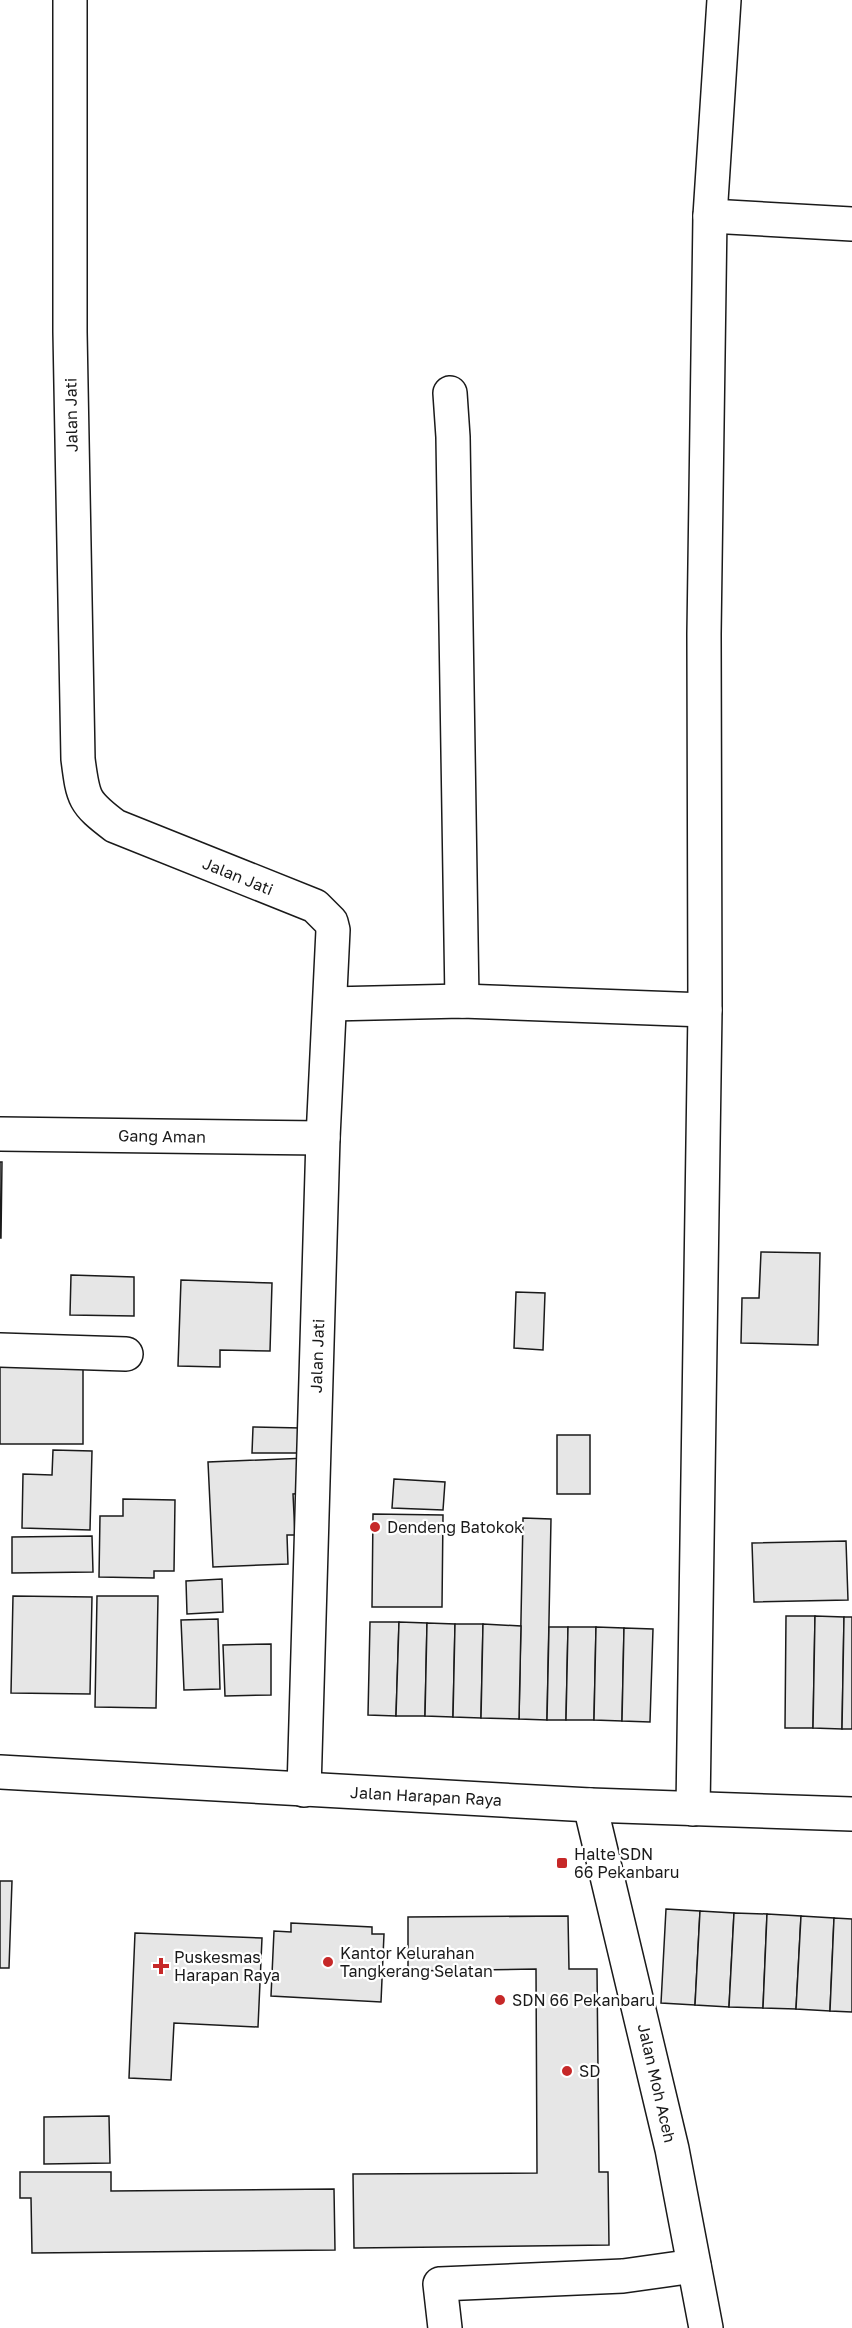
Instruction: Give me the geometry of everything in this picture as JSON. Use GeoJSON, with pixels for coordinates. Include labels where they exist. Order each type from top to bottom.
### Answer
{"type":"FeatureCollection","features":[{"type":"Feature","properties":{"kind":"street","name":"Jalan Jati"},"geometry":{"type":"LineString","coordinates":[[70,0],[70,344],[78,759],[82,792],[93,810],[115,826],[315,906],[331,922],[333,930],[323,1138],[304,1790]]}},
{"type":"Feature","properties":{"kind":"street"},"geometry":{"type":"LineString","coordinates":[[693,1809],[705,1010],[704,634],[710,216],[724,0]]}},
{"type":"Feature","properties":{"kind":"street"},"geometry":{"type":"LineString","coordinates":[[710,216],[852,224]]}},
{"type":"Feature","properties":{"kind":"street"},"geometry":{"type":"LineString","coordinates":[[450,393],[453,437],[462,1001]]}},
{"type":"Feature","properties":{"kind":"street"},"geometry":{"type":"LineString","coordinates":[[330,1004],[462,1001],[705,1010]]}},
{"type":"Feature","properties":{"kind":"street","name":"Gang Aman"},"geometry":{"type":"LineString","coordinates":[[0,1134],[323,1138]]}},
{"type":"Feature","properties":{"kind":"street"},"geometry":{"type":"LineString","coordinates":[[0,1350],[126,1354]]}},
{"type":"Feature","properties":{"kind":"street","name":"Jalan Harapan Raya"},"geometry":{"type":"LineString","coordinates":[[0,1772],[590,1805],[852,1814]]}},
{"type":"Feature","properties":{"kind":"street","name":"Jalan Moh Aceh"},"geometry":{"type":"LineString","coordinates":[[590,1805],[672,2149],[706,2328]]}},
{"type":"Feature","properties":{"kind":"street"},"geometry":{"type":"LineString","coordinates":[[445,2328],[440,2284],[623,2276],[694,2266]]}},
{"type":"Feature","properties":{"kind":"building"},"geometry":{"type":"Polygon","coordinates":[[[0,1162],[2,1162],[1,1238],[0,1238],[0,1162]]]}},
{"type":"Feature","properties":{"kind":"building"},"geometry":{"type":"Polygon","coordinates":[[[761,1252],[820,1253],[818,1345],[741,1343],[742,1298],[759,1298],[761,1252]]]}},
{"type":"Feature","properties":{"kind":"building"},"geometry":{"type":"Polygon","coordinates":[[[71,1275],[134,1277],[134,1316],[70,1315],[71,1275]]]}},
{"type":"Feature","properties":{"kind":"building"},"geometry":{"type":"Polygon","coordinates":[[[181,1280],[272,1283],[270,1351],[220,1350],[220,1367],[178,1366],[181,1280]]]}},
{"type":"Feature","properties":{"kind":"building"},"geometry":{"type":"Polygon","coordinates":[[[516,1292],[545,1293],[543,1350],[514,1348],[516,1292]]]}},
{"type":"Feature","properties":{"kind":"building"},"geometry":{"type":"Polygon","coordinates":[[[0,1367],[83,1367],[83,1444],[0,1444],[0,1367]]]}},
{"type":"Feature","properties":{"kind":"building"},"geometry":{"type":"Polygon","coordinates":[[[253,1427],[301,1428],[300,1453],[252,1453],[253,1427]]]}},
{"type":"Feature","properties":{"kind":"building"},"geometry":{"type":"Polygon","coordinates":[[[557,1435],[590,1435],[590,1494],[557,1494],[557,1435]]]}},
{"type":"Feature","properties":{"kind":"building"},"geometry":{"type":"Polygon","coordinates":[[[53,1450],[92,1451],[90,1530],[22,1528],[23,1474],[52,1475],[53,1450]]]}},
{"type":"Feature","properties":{"kind":"building"},"geometry":{"type":"Polygon","coordinates":[[[307,1458],[308,1493],[293,1494],[295,1535],[287,1535],[288,1564],[213,1567],[208,1462],[307,1458]]]}},
{"type":"Feature","properties":{"kind":"building"},"geometry":{"type":"Polygon","coordinates":[[[394,1479],[445,1482],[443,1510],[392,1508],[394,1479]]]}},
{"type":"Feature","properties":{"kind":"building"},"geometry":{"type":"Polygon","coordinates":[[[123,1499],[175,1500],[174,1571],[154,1571],[154,1578],[99,1577],[100,1516],[123,1516],[123,1499]]]}},
{"type":"Feature","properties":{"kind":"building"},"geometry":{"type":"Polygon","coordinates":[[[373,1514],[443,1515],[442,1607],[372,1607],[373,1514]]]}},
{"type":"Feature","properties":{"kind":"building"},"geometry":{"type":"Polygon","coordinates":[[[523,1518],[551,1519],[547,1720],[519,1719],[523,1518]]]}},
{"type":"Feature","properties":{"kind":"building"},"geometry":{"type":"Polygon","coordinates":[[[92,1536],[93,1572],[12,1573],[12,1537],[92,1536]]]}},
{"type":"Feature","properties":{"kind":"building"},"geometry":{"type":"Polygon","coordinates":[[[846,1541],[848,1600],[754,1602],[752,1543],[846,1541]]]}},
{"type":"Feature","properties":{"kind":"building"},"geometry":{"type":"Polygon","coordinates":[[[222,1579],[223,1612],[187,1614],[186,1581],[222,1579]]]}},
{"type":"Feature","properties":{"kind":"building"},"geometry":{"type":"Polygon","coordinates":[[[13,1596],[92,1597],[90,1694],[11,1693],[13,1596]]]}},
{"type":"Feature","properties":{"kind":"building"},"geometry":{"type":"Polygon","coordinates":[[[97,1596],[158,1596],[156,1708],[95,1707],[97,1596]]]}},
{"type":"Feature","properties":{"kind":"building"},"geometry":{"type":"Polygon","coordinates":[[[786,1616],[815,1616],[813,1728],[785,1728],[786,1616]]]}},
{"type":"Feature","properties":{"kind":"building"},"geometry":{"type":"Polygon","coordinates":[[[815,1616],[844,1617],[842,1729],[813,1728],[815,1616]]]}},
{"type":"Feature","properties":{"kind":"building"},"geometry":{"type":"Polygon","coordinates":[[[844,1617],[852,1617],[852,1729],[842,1729],[844,1617]]]}},
{"type":"Feature","properties":{"kind":"building"},"geometry":{"type":"Polygon","coordinates":[[[218,1619],[220,1689],[184,1690],[181,1620],[218,1619]]]}},
{"type":"Feature","properties":{"kind":"building"},"geometry":{"type":"Polygon","coordinates":[[[370,1622],[399,1622],[396,1716],[368,1715],[370,1622]]]}},
{"type":"Feature","properties":{"kind":"building"},"geometry":{"type":"Polygon","coordinates":[[[399,1622],[427,1623],[425,1716],[396,1716],[399,1622]]]}},
{"type":"Feature","properties":{"kind":"building"},"geometry":{"type":"Polygon","coordinates":[[[427,1623],[455,1624],[453,1717],[425,1716],[427,1623]]]}},
{"type":"Feature","properties":{"kind":"building"},"geometry":{"type":"Polygon","coordinates":[[[455,1624],[483,1624],[481,1718],[453,1717],[455,1624]]]}},
{"type":"Feature","properties":{"kind":"building"},"geometry":{"type":"Polygon","coordinates":[[[483,1624],[521,1626],[519,1719],[481,1718],[483,1624]]]}},
{"type":"Feature","properties":{"kind":"building"},"geometry":{"type":"Polygon","coordinates":[[[549,1627],[568,1627],[566,1720],[547,1720],[549,1627]]]}},
{"type":"Feature","properties":{"kind":"building"},"geometry":{"type":"Polygon","coordinates":[[[568,1627],[596,1627],[594,1720],[566,1720],[568,1627]]]}},
{"type":"Feature","properties":{"kind":"building"},"geometry":{"type":"Polygon","coordinates":[[[596,1627],[624,1628],[622,1721],[594,1720],[596,1627]]]}},
{"type":"Feature","properties":{"kind":"building"},"geometry":{"type":"Polygon","coordinates":[[[624,1628],[653,1629],[650,1722],[622,1721],[624,1628]]]}},
{"type":"Feature","properties":{"kind":"building"},"geometry":{"type":"Polygon","coordinates":[[[271,1644],[271,1695],[225,1696],[223,1645],[271,1644]]]}},
{"type":"Feature","properties":{"kind":"building"},"geometry":{"type":"Polygon","coordinates":[[[0,1881],[12,1881],[9,1968],[0,1968],[0,1881]]]}},
{"type":"Feature","properties":{"kind":"building"},"geometry":{"type":"Polygon","coordinates":[[[666,1909],[700,1911],[695,2005],[661,2003],[666,1909]]]}},
{"type":"Feature","properties":{"kind":"building"},"geometry":{"type":"Polygon","coordinates":[[[700,1911],[734,1913],[729,2007],[695,2005],[700,1911]]]}},
{"type":"Feature","properties":{"kind":"building"},"geometry":{"type":"Polygon","coordinates":[[[734,1913],[767,1914],[763,2008],[729,2007],[734,1913]]]}},
{"type":"Feature","properties":{"kind":"building"},"geometry":{"type":"Polygon","coordinates":[[[767,1914],[801,1916],[796,2009],[763,2008],[767,1914]]]}},
{"type":"Feature","properties":{"kind":"building","name":"SD"},"geometry":{"type":"Polygon","coordinates":[[[568,1916],[569,1969],[597,1969],[599,2172],[608,2172],[609,2245],[354,2248],[353,2174],[537,2173],[536,1969],[408,1971],[408,1917],[568,1916]]]}},
{"type":"Feature","properties":{"kind":"building"},"geometry":{"type":"Polygon","coordinates":[[[801,1916],[834,1918],[830,2011],[796,2009],[801,1916]]]}},
{"type":"Feature","properties":{"kind":"building"},"geometry":{"type":"Polygon","coordinates":[[[834,1918],[852,1919],[852,2012],[830,2011],[834,1918]]]}},
{"type":"Feature","properties":{"kind":"building","name":"Kantor Kelurahan Tangkerang Selatan"},"geometry":{"type":"Polygon","coordinates":[[[291,1923],[372,1927],[372,1934],[384,1934],[381,2002],[271,1996],[274,1931],[291,1932],[291,1923]]]}},
{"type":"Feature","properties":{"kind":"building"},"geometry":{"type":"Polygon","coordinates":[[[135,1933],[262,1938],[258,2027],[174,2023],[171,2080],[129,2078],[135,1933]]]}},
{"type":"Feature","properties":{"kind":"building"},"geometry":{"type":"Polygon","coordinates":[[[109,2116],[110,2163],[44,2164],[44,2117],[109,2116]]]}},
{"type":"Feature","properties":{"kind":"building"},"geometry":{"type":"Polygon","coordinates":[[[20,2172],[111,2172],[111,2191],[334,2189],[335,2250],[32,2253],[31,2198],[20,2198],[20,2172]]]}},
{"type":"Feature","properties":{"kind":"place","name":"Dendeng Batokok"},"geometry":{"type":"Point","coordinates":[375,1527]}},
{"type":"Feature","properties":{"kind":"place","name":"Halte SDN 66 Pekanbaru"},"geometry":{"type":"Point","coordinates":[562,1863]}},
{"type":"Feature","properties":{"kind":"place","name":"Kantor Kelurahan Tangkerang Selatan"},"geometry":{"type":"Point","coordinates":[328,1962]}},
{"type":"Feature","properties":{"kind":"place","name":"Puskesmas Harapan Raya"},"geometry":{"type":"Point","coordinates":[161,1966]}},
{"type":"Feature","properties":{"kind":"place","name":"SDN 66 Pekanbaru"},"geometry":{"type":"Point","coordinates":[500,2000]}},
{"type":"Feature","properties":{"kind":"place","name":"SD"},"geometry":{"type":"Point","coordinates":[567,2071]}}]}
